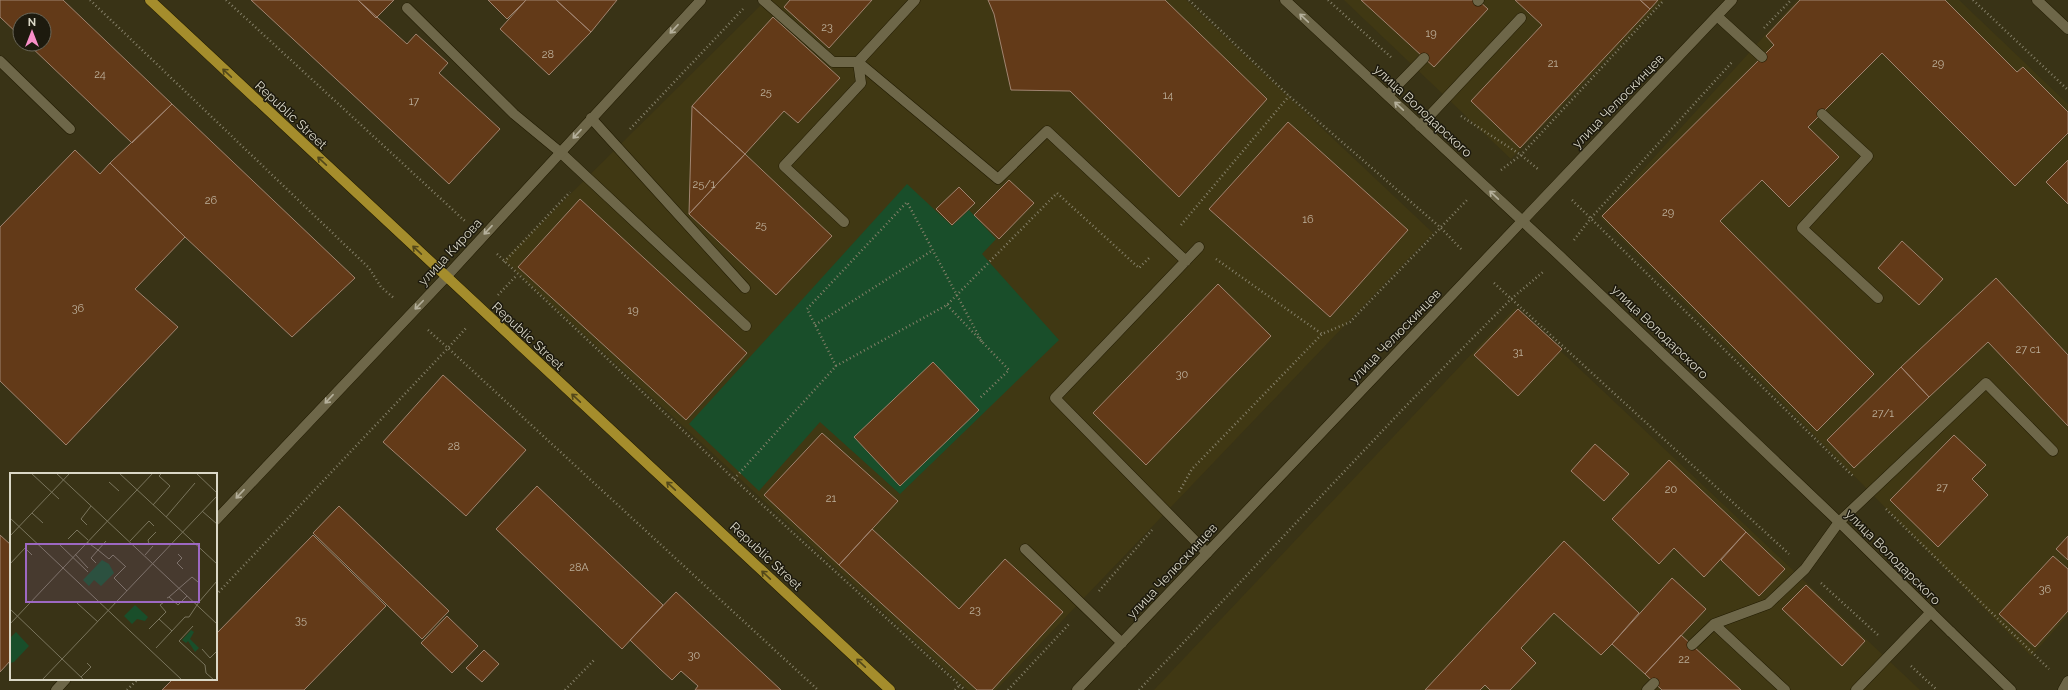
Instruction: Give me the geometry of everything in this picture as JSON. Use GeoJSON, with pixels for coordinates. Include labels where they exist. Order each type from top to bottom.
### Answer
{"type":"FeatureCollection","features":[{"type":"Feature","properties":{"kind":"main road","name":"Republic Street"},"geometry":{"type":"LineString","coordinates":[[150,0],[890,690]]}},
{"type":"Feature","properties":{"kind":"street","name":"улица Кирова"},"geometry":{"type":"LineString","coordinates":[[217,519],[446,277],[701,0]]}},
{"type":"Feature","properties":{"kind":"street"},"geometry":{"type":"LineString","coordinates":[[763,0],[833,62],[858,62],[998,179],[1047,131],[1186,261]]}},
{"type":"Feature","properties":{"kind":"street"},"geometry":{"type":"LineString","coordinates":[[858,62],[915,0]]}},
{"type":"Feature","properties":{"kind":"street","name":"улица Володарского"},"geometry":{"type":"LineString","coordinates":[[1285,0],[1561,257],[1839,522],[2010,690]]}},
{"type":"Feature","properties":{"kind":"street","name":"улица Челюскинцев"},"geometry":{"type":"LineString","coordinates":[[1077,690],[1523,222],[1732,0]]}},
{"type":"Feature","properties":{"kind":"street"},"geometry":{"type":"LineString","coordinates":[[2037,0],[2068,29]]}},
{"type":"Feature","properties":{"kind":"street"},"geometry":{"type":"LineString","coordinates":[[407,8],[514,114],[560,152],[746,326]]}},
{"type":"Feature","properties":{"kind":"street"},"geometry":{"type":"LineString","coordinates":[[1717,16],[1762,57]]}},
{"type":"Feature","properties":{"kind":"street"},"geometry":{"type":"LineString","coordinates":[[1420,126],[1521,18]]}},
{"type":"Feature","properties":{"kind":"street"},"geometry":{"type":"LineString","coordinates":[[1388,95],[1424,58]]}},
{"type":"Feature","properties":{"kind":"street"},"geometry":{"type":"LineString","coordinates":[[0,61],[70,129]]}},
{"type":"Feature","properties":{"kind":"street"},"geometry":{"type":"LineString","coordinates":[[844,222],[784,166],[861,83],[858,62]]}},
{"type":"Feature","properties":{"kind":"street"},"geometry":{"type":"LineString","coordinates":[[1822,114],[1868,156],[1802,228],[1878,298]]}},
{"type":"Feature","properties":{"kind":"street"},"geometry":{"type":"LineString","coordinates":[[591,118],[745,288]]}},
{"type":"Feature","properties":{"kind":"street"},"geometry":{"type":"LineString","coordinates":[[1199,247],[1055,398],[1207,553]]}},
{"type":"Feature","properties":{"kind":"street"},"geometry":{"type":"LineString","coordinates":[[1692,645],[1714,624],[1768,604],[1805,569],[1839,522],[1986,384],[2053,451]]}},
{"type":"Feature","properties":{"kind":"street"},"geometry":{"type":"LineString","coordinates":[[1025,549],[1122,643]]}},
{"type":"Feature","properties":{"kind":"street"},"geometry":{"type":"LineString","coordinates":[[1856,690],[1931,612]]}},
{"type":"Feature","properties":{"kind":"street"},"geometry":{"type":"LineString","coordinates":[[1714,624],[1785,690]]}},
{"type":"Feature","properties":{"kind":"street"},"geometry":{"type":"LineString","coordinates":[[56,690],[65,680]]}},
{"type":"Feature","properties":{"kind":"path"},"geometry":{"type":"LineString","coordinates":[[90,0],[369,268],[381,287]]}},
{"type":"Feature","properties":{"kind":"path"},"geometry":{"type":"LineString","coordinates":[[226,0],[457,214]]}},
{"type":"Feature","properties":{"kind":"path"},"geometry":{"type":"LineString","coordinates":[[1189,0],[1288,96],[1441,228],[1511,299],[1937,690]]}},
{"type":"Feature","properties":{"kind":"path"},"geometry":{"type":"LineString","coordinates":[[1008,690],[1085,607],[1167,512],[1192,469],[1322,334],[1350,322],[1482,184],[1521,155],[1664,0]]}},
{"type":"Feature","properties":{"kind":"path"},"geometry":{"type":"LineString","coordinates":[[1139,690],[1404,409],[1511,299],[1561,257],[1591,218],[1748,45],[1791,0]]}},
{"type":"Feature","properties":{"kind":"path"},"geometry":{"type":"LineString","coordinates":[[1973,0],[2068,90]]}},
{"type":"Feature","properties":{"kind":"path"},"geometry":{"type":"LineString","coordinates":[[1288,96],[1180,226],[1199,247],[1322,334]]}},
{"type":"Feature","properties":{"kind":"path"},"geometry":{"type":"LineString","coordinates":[[734,479],[836,366],[947,305],[1057,193],[1138,268],[1166,242]]}},
{"type":"Feature","properties":{"kind":"path"},"geometry":{"type":"LineString","coordinates":[[836,366],[807,308],[906,202],[982,342]]}},
{"type":"Feature","properties":{"kind":"path"},"geometry":{"type":"LineString","coordinates":[[1591,218],[2065,685]]}},
{"type":"Feature","properties":{"kind":"path"},"geometry":{"type":"LineString","coordinates":[[815,325],[933,250]]}},
{"type":"Feature","properties":{"kind":"path"},"geometry":{"type":"LineString","coordinates":[[504,262],[734,479],[965,690]]}},
{"type":"Feature","properties":{"kind":"path"},"geometry":{"type":"LineString","coordinates":[[947,305],[1009,370],[980,398]]}},
{"type":"Feature","properties":{"kind":"path"},"geometry":{"type":"LineString","coordinates":[[217,594],[448,348],[818,690]]}},
{"type":"Feature","properties":{"kind":"path"},"geometry":{"type":"LineString","coordinates":[[565,690],[594,659]]}},
{"type":"Feature","properties":{"kind":"path"},"geometry":{"type":"LineString","coordinates":[[127,690],[137,680]]}},
{"type":"Feature","properties":{"kind":"path"},"geometry":{"type":"LineString","coordinates":[[955,690],[960,685]]}},
{"type":"Feature","properties":{"kind":"shaded area"},"geometry":{"type":"Polygon","coordinates":[[[766,0],[1186,0],[1433,233],[996,690],[968,690],[504,260],[766,0]]]}},
{"type":"Feature","properties":{"kind":"shaded area"},"geometry":{"type":"Polygon","coordinates":[[[1344,0],[1663,0],[1511,159],[1344,0]]]}},
{"type":"Feature","properties":{"kind":"shaded area"},"geometry":{"type":"Polygon","coordinates":[[[1797,0],[1959,0],[2068,104],[2068,615],[2031,656],[1600,217],[1797,0]]]}},
{"type":"Feature","properties":{"kind":"shaded area"},"geometry":{"type":"Polygon","coordinates":[[[1515,308],[1920,690],[1154,690],[1515,308]]]}},
{"type":"Feature","properties":{"kind":"green space"},"geometry":{"type":"Polygon","coordinates":[[[907,184],[952,226],[969,210],[996,239],[982,254],[1059,340],[900,494],[820,422],[759,491],[689,424],[907,184]]]}},
{"type":"Feature","properties":{"kind":"building"},"geometry":{"type":"Polygon","coordinates":[[[0,0],[63,0],[172,104],[132,143],[36,52],[52,52],[52,12],[12,12],[12,28],[0,17],[0,0]]]}},
{"type":"Feature","properties":{"kind":"building"},"geometry":{"type":"Polygon","coordinates":[[[251,0],[358,0],[407,44],[416,34],[448,63],[439,73],[500,129],[449,184],[251,0]]]}},
{"type":"Feature","properties":{"kind":"building"},"geometry":{"type":"Polygon","coordinates":[[[358,0],[394,0],[376,18],[358,0]]]}},
{"type":"Feature","properties":{"kind":"building"},"geometry":{"type":"Polygon","coordinates":[[[488,0],[526,0],[507,19],[488,0]]]}},
{"type":"Feature","properties":{"kind":"building"},"geometry":{"type":"Polygon","coordinates":[[[526,0],[556,0],[591,32],[549,75],[500,29],[526,0]]]}},
{"type":"Feature","properties":{"kind":"building"},"geometry":{"type":"Polygon","coordinates":[[[556,0],[617,0],[591,32],[556,0]]]}},
{"type":"Feature","properties":{"kind":"building"},"geometry":{"type":"Polygon","coordinates":[[[790,0],[872,0],[829,48],[784,7],[790,0]]]}},
{"type":"Feature","properties":{"kind":"building"},"geometry":{"type":"Polygon","coordinates":[[[988,0],[1165,0],[1267,99],[1179,197],[1070,91],[1011,90],[994,14],[988,0]]]}},
{"type":"Feature","properties":{"kind":"building"},"geometry":{"type":"Polygon","coordinates":[[[1361,0],[1478,0],[1488,9],[1434,67],[1361,0]]]}},
{"type":"Feature","properties":{"kind":"building"},"geometry":{"type":"Polygon","coordinates":[[[1515,0],[1640,0],[1650,9],[1520,148],[1471,101],[1542,25],[1515,0]]]}},
{"type":"Feature","properties":{"kind":"building"},"geometry":{"type":"Polygon","coordinates":[[[1640,0],[1658,0],[1650,9],[1640,0]]]}},
{"type":"Feature","properties":{"kind":"building"},"geometry":{"type":"Polygon","coordinates":[[[1800,0],[1945,0],[2017,72],[2023,67],[2068,112],[2068,133],[2015,186],[1882,53],[1808,127],[1839,157],[1789,207],[1762,180],[1720,221],[1874,374],[1817,431],[1602,216],[1774,45],[1766,36],[1800,0]]]}},
{"type":"Feature","properties":{"kind":"building"},"geometry":{"type":"Polygon","coordinates":[[[773,17],[840,78],[798,123],[784,111],[745,154],[692,106],[773,17]]]}},
{"type":"Feature","properties":{"kind":"building"},"geometry":{"type":"Polygon","coordinates":[[[172,104],[355,278],[292,337],[185,237],[110,163],[172,104]]]}},
{"type":"Feature","properties":{"kind":"building"},"geometry":{"type":"Polygon","coordinates":[[[692,106],[745,154],[689,214],[692,106]]]}},
{"type":"Feature","properties":{"kind":"building"},"geometry":{"type":"Polygon","coordinates":[[[1288,122],[1408,230],[1330,317],[1209,209],[1288,122]]]}},
{"type":"Feature","properties":{"kind":"building"},"geometry":{"type":"Polygon","coordinates":[[[75,150],[100,174],[110,163],[185,237],[135,289],[178,327],[66,445],[0,381],[0,227],[75,150]]]}},
{"type":"Feature","properties":{"kind":"building"},"geometry":{"type":"Polygon","coordinates":[[[745,154],[832,236],[776,295],[689,214],[745,154]]]}},
{"type":"Feature","properties":{"kind":"building"},"geometry":{"type":"Polygon","coordinates":[[[2068,160],[2068,204],[2046,182],[2068,160]]]}},
{"type":"Feature","properties":{"kind":"building"},"geometry":{"type":"Polygon","coordinates":[[[1009,180],[1034,203],[999,239],[974,215],[1009,180]]]}},
{"type":"Feature","properties":{"kind":"building"},"geometry":{"type":"Polygon","coordinates":[[[959,187],[975,203],[952,225],[936,209],[959,187]]]}},
{"type":"Feature","properties":{"kind":"building"},"geometry":{"type":"Polygon","coordinates":[[[580,199],[747,353],[686,420],[518,267],[580,199]]]}},
{"type":"Feature","properties":{"kind":"building"},"geometry":{"type":"Polygon","coordinates":[[[1902,241],[1943,279],[1919,305],[1878,268],[1902,241]]]}},
{"type":"Feature","properties":{"kind":"building"},"geometry":{"type":"Polygon","coordinates":[[[1996,278],[2068,355],[2068,426],[1988,342],[1929,397],[1901,367],[1996,278]]]}},
{"type":"Feature","properties":{"kind":"building"},"geometry":{"type":"Polygon","coordinates":[[[1218,284],[1271,336],[1146,465],[1093,413],[1218,284]]]}},
{"type":"Feature","properties":{"kind":"building"},"geometry":{"type":"Polygon","coordinates":[[[1518,309],[1562,349],[1518,396],[1474,355],[1518,309]]]}},
{"type":"Feature","properties":{"kind":"building"},"geometry":{"type":"Polygon","coordinates":[[[933,362],[979,410],[900,486],[854,437],[933,362]]]}},
{"type":"Feature","properties":{"kind":"building"},"geometry":{"type":"Polygon","coordinates":[[[1901,367],[1929,397],[1854,468],[1827,440],[1901,367]]]}},
{"type":"Feature","properties":{"kind":"building"},"geometry":{"type":"Polygon","coordinates":[[[443,375],[526,450],[466,516],[383,442],[443,375]]]}},
{"type":"Feature","properties":{"kind":"building"},"geometry":{"type":"Polygon","coordinates":[[[822,433],[898,501],[839,565],[764,495],[822,433]]]}},
{"type":"Feature","properties":{"kind":"building"},"geometry":{"type":"Polygon","coordinates":[[[1954,435],[1986,465],[1972,479],[1988,495],[1938,547],[1890,500],[1954,435]]]}},
{"type":"Feature","properties":{"kind":"building"},"geometry":{"type":"Polygon","coordinates":[[[1595,444],[1629,474],[1604,501],[1571,471],[1595,444]]]}},
{"type":"Feature","properties":{"kind":"building"},"geometry":{"type":"Polygon","coordinates":[[[1669,460],[1746,532],[1704,577],[1674,548],[1659,564],[1612,519],[1669,460]]]}},
{"type":"Feature","properties":{"kind":"building"},"geometry":{"type":"Polygon","coordinates":[[[537,486],[663,605],[622,649],[496,529],[537,486]]]}},
{"type":"Feature","properties":{"kind":"building"},"geometry":{"type":"Polygon","coordinates":[[[339,506],[449,611],[422,639],[313,533],[339,506]]]}},
{"type":"Feature","properties":{"kind":"building"},"geometry":{"type":"Polygon","coordinates":[[[872,529],[959,609],[1005,559],[1063,612],[992,690],[977,690],[839,565],[872,529]]]}},
{"type":"Feature","properties":{"kind":"building"},"geometry":{"type":"Polygon","coordinates":[[[1746,532],[1785,569],[1759,596],[1721,560],[1746,532]]]}},
{"type":"Feature","properties":{"kind":"building"},"geometry":{"type":"Polygon","coordinates":[[[0,535],[10,544],[10,661],[0,672],[0,535]]]}},
{"type":"Feature","properties":{"kind":"building"},"geometry":{"type":"Polygon","coordinates":[[[313,535],[386,606],[304,690],[162,690],[172,680],[217,680],[217,633],[313,535]]]}},
{"type":"Feature","properties":{"kind":"building"},"geometry":{"type":"Polygon","coordinates":[[[2068,536],[2068,560],[2056,549],[2068,536]]]}},
{"type":"Feature","properties":{"kind":"building"},"geometry":{"type":"Polygon","coordinates":[[[1564,541],[1639,613],[1612,644],[1601,655],[1554,613],[1521,648],[1536,663],[1510,690],[1490,690],[1485,685],[1480,690],[1425,690],[1564,541]]]}},
{"type":"Feature","properties":{"kind":"building"},"geometry":{"type":"Polygon","coordinates":[[[2053,556],[2068,569],[2068,611],[2035,647],[1999,614],[2053,556]]]}},
{"type":"Feature","properties":{"kind":"building"},"geometry":{"type":"Polygon","coordinates":[[[1672,578],[1706,609],[1645,674],[1612,644],[1672,578]]]}},
{"type":"Feature","properties":{"kind":"building"},"geometry":{"type":"Polygon","coordinates":[[[1806,585],[1865,641],[1842,666],[1782,609],[1806,585]]]}},
{"type":"Feature","properties":{"kind":"building"},"geometry":{"type":"Polygon","coordinates":[[[676,592],[781,690],[695,690],[698,686],[681,671],[672,680],[660,669],[630,640],[676,592]]]}},
{"type":"Feature","properties":{"kind":"building"},"geometry":{"type":"Polygon","coordinates":[[[447,616],[478,646],[452,673],[421,643],[447,616]]]}},
{"type":"Feature","properties":{"kind":"building"},"geometry":{"type":"Polygon","coordinates":[[[1681,635],[1741,690],[1662,690],[1645,674],[1681,635]]]}},
{"type":"Feature","properties":{"kind":"building"},"geometry":{"type":"Polygon","coordinates":[[[484,650],[499,664],[482,682],[466,668],[484,650]]]}}]}
